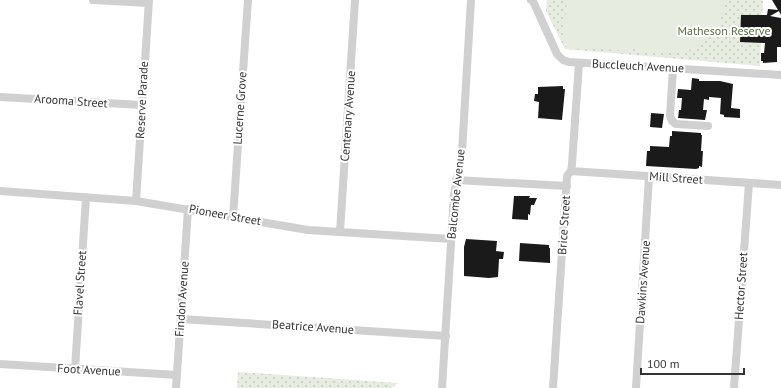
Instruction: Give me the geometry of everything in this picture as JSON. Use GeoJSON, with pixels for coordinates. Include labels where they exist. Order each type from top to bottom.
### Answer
{"type":"FeatureCollection","features":[{"type":"Feature","properties":{"kind":"street"},"geometry":{"type":"LineString","coordinates":[[93,0],[148,2]]}},
{"type":"Feature","properties":{"kind":"street","name":"Lucerne Grove"},"geometry":{"type":"LineString","coordinates":[[233,217],[248,0]]}},
{"type":"Feature","properties":{"kind":"street","name":"Centenary Avenue"},"geometry":{"type":"LineString","coordinates":[[340,232],[355,0]]}},
{"type":"Feature","properties":{"kind":"street","name":"Balcombe Avenue"},"geometry":{"type":"LineString","coordinates":[[442,388],[454,195],[462,152],[471,0]]}},
{"type":"Feature","properties":{"kind":"street","name":"Buccleuch Avenue"},"geometry":{"type":"LineString","coordinates":[[533,0],[557,54],[563,60],[569,62],[781,75]]}},
{"type":"Feature","properties":{"kind":"street","name":"Reserve Parade"},"geometry":{"type":"LineString","coordinates":[[136,201],[148,2]]}},
{"type":"Feature","properties":{"kind":"street","name":"Brice Street"},"geometry":{"type":"LineString","coordinates":[[553,388],[567,176],[571,171],[579,63]]}},
{"type":"Feature","properties":{"kind":"street"},"geometry":{"type":"LineString","coordinates":[[673,68],[670,116],[672,121],[676,124],[708,126]]}},
{"type":"Feature","properties":{"kind":"street","name":"Arooma Street"},"geometry":{"type":"LineString","coordinates":[[0,97],[142,105]]}},
{"type":"Feature","properties":{"kind":"street","name":"Mill Street"},"geometry":{"type":"LineString","coordinates":[[571,171],[781,185]]}},
{"type":"Feature","properties":{"kind":"street","name":"Dawkins Avenue"},"geometry":{"type":"LineString","coordinates":[[636,388],[649,176]]}},
{"type":"Feature","properties":{"kind":"street"},"geometry":{"type":"LineString","coordinates":[[456,180],[567,186]]}},
{"type":"Feature","properties":{"kind":"street","name":"Hector Street"},"geometry":{"type":"LineString","coordinates":[[734,388],[748,183]]}},
{"type":"Feature","properties":{"kind":"street","name":"Pioneer Street"},"geometry":{"type":"LineString","coordinates":[[0,191],[136,201],[308,230],[451,239]]}},
{"type":"Feature","properties":{"kind":"street","name":"Flavel Street"},"geometry":{"type":"LineString","coordinates":[[75,369],[86,197]]}},
{"type":"Feature","properties":{"kind":"street","name":"Findon Avenue"},"geometry":{"type":"LineString","coordinates":[[176,388],[188,209]]}},
{"type":"Feature","properties":{"kind":"street","name":"Beatrice Avenue"},"geometry":{"type":"LineString","coordinates":[[181,319],[446,336]]}},
{"type":"Feature","properties":{"kind":"street","name":"Foot Avenue"},"geometry":{"type":"LineString","coordinates":[[0,364],[177,375]]}},
{"type":"Feature","properties":{"kind":"green space","name":"Matheson Reserve"},"geometry":{"type":"Polygon","coordinates":[[[547,0],[763,0],[760,66],[565,49],[546,11],[547,0]]]}},
{"type":"Feature","properties":{"kind":"green space","name":"Matheson Reserve"},"geometry":{"type":"Polygon","coordinates":[[[567,0],[726,0],[722,15],[715,31],[701,45],[682,52],[659,53],[629,48],[628,51],[563,46],[567,0]]]}},
{"type":"Feature","properties":{"kind":"green space"},"geometry":{"type":"Polygon","coordinates":[[[238,372],[398,383],[391,388],[237,388],[238,372]]]}},
{"type":"Feature","properties":{"kind":"building"},"geometry":{"type":"Polygon","coordinates":[[[772,0],[781,0],[781,15],[779,11],[770,16],[781,18],[781,47],[777,47],[777,62],[763,63],[763,61],[761,61],[761,53],[764,53],[765,43],[740,42],[741,15],[767,15],[768,9],[778,10],[772,0]]]}},
{"type":"Feature","properties":{"kind":"building"},"geometry":{"type":"Polygon","coordinates":[[[692,78],[699,79],[699,81],[720,81],[733,84],[731,108],[740,109],[740,118],[724,117],[724,115],[720,114],[721,98],[709,97],[709,100],[704,99],[703,110],[707,110],[705,120],[678,118],[679,110],[681,110],[682,98],[677,98],[678,89],[691,90],[692,78]]]}},
{"type":"Feature","properties":{"kind":"building"},"geometry":{"type":"Polygon","coordinates":[[[563,86],[563,89],[565,89],[562,120],[538,118],[539,102],[534,101],[535,94],[538,94],[538,87],[563,86]]]}},
{"type":"Feature","properties":{"kind":"building"},"geometry":{"type":"Polygon","coordinates":[[[651,113],[664,114],[662,128],[650,127],[651,113]]]}},
{"type":"Feature","properties":{"kind":"building"},"geometry":{"type":"Polygon","coordinates":[[[672,131],[701,133],[701,151],[703,151],[702,167],[699,166],[699,168],[696,169],[646,166],[647,151],[650,151],[650,146],[669,147],[672,131]]]}},
{"type":"Feature","properties":{"kind":"building"},"geometry":{"type":"Polygon","coordinates":[[[514,196],[530,196],[529,198],[537,198],[534,205],[531,205],[528,220],[512,219],[514,196]]]}},
{"type":"Feature","properties":{"kind":"building"},"geometry":{"type":"Polygon","coordinates":[[[466,239],[497,241],[496,251],[504,252],[503,259],[499,259],[498,277],[489,278],[464,276],[464,247],[466,239]]]}},
{"type":"Feature","properties":{"kind":"building"},"geometry":{"type":"Polygon","coordinates":[[[520,243],[549,245],[550,263],[519,261],[520,243]]]}}]}
